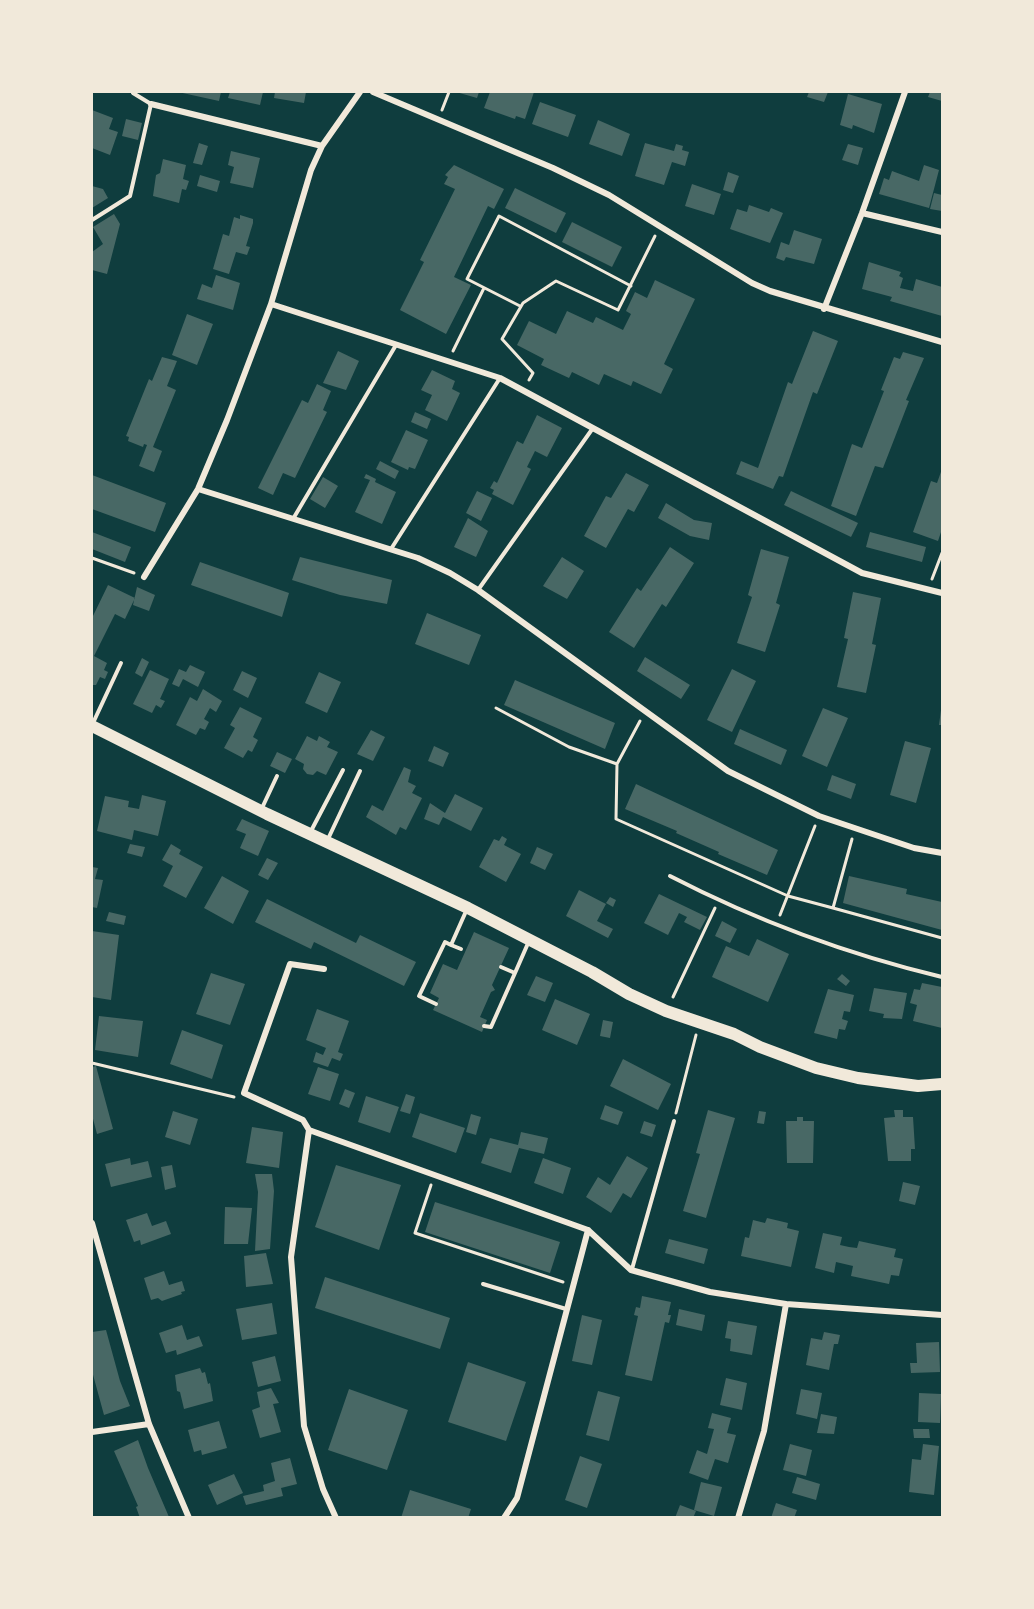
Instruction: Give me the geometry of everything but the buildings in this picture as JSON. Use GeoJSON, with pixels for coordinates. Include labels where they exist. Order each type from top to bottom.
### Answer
{"type":"FeatureCollection","features":[{"type":"Feature","properties":{"kind":"main road"},"geometry":{"type":"LineString","coordinates":[[92,726],[327,843],[468,908],[629,994],[666,1011],[699,1021],[816,1068],[858,1078],[918,1086],[942,1084]]}},
{"type":"Feature","properties":{"kind":"street"},"geometry":{"type":"LineString","coordinates":[[144,577],[198,489],[271,304],[311,170],[322,146],[360,92]]}},
{"type":"Feature","properties":{"kind":"street"},"geometry":{"type":"LineString","coordinates":[[373,92],[439,118],[609,195],[752,283],[824,309],[942,342]]}},
{"type":"Feature","properties":{"kind":"street"},"geometry":{"type":"LineString","coordinates":[[824,309],[862,213],[905,92]]}},
{"type":"Feature","properties":{"kind":"street"},"geometry":{"type":"LineString","coordinates":[[151,104],[322,146]]}},
{"type":"Feature","properties":{"kind":"street"},"geometry":{"type":"LineString","coordinates":[[862,213],[942,232]]}},
{"type":"Feature","properties":{"kind":"street"},"geometry":{"type":"LineString","coordinates":[[271,304],[500,378],[862,573],[942,592]]}},
{"type":"Feature","properties":{"kind":"street"},"geometry":{"type":"LineString","coordinates":[[198,489],[418,558],[450,573],[478,590],[728,771],[819,816],[914,848],[942,853]]}},
{"type":"Feature","properties":{"kind":"street"},"geometry":{"type":"LineString","coordinates":[[324,969],[290,964],[244,1094],[303,1119],[309,1130],[291,1257],[304,1426],[323,1489],[336,1518]]}},
{"type":"Feature","properties":{"kind":"street"},"geometry":{"type":"LineString","coordinates":[[309,1130],[588,1230],[631,1270],[710,1292],[786,1304],[942,1315]]}},
{"type":"Feature","properties":{"kind":"street"},"geometry":{"type":"LineString","coordinates":[[92,1223],[149,1424],[189,1518]]}},
{"type":"Feature","properties":{"kind":"street"},"geometry":{"type":"LineString","coordinates":[[504,1518],[517,1498],[588,1230]]}},
{"type":"Feature","properties":{"kind":"street"},"geometry":{"type":"LineString","coordinates":[[738,1518],[764,1431],[786,1304]]}},
{"type":"Feature","properties":{"kind":"street"},"geometry":{"type":"LineString","coordinates":[[92,1432],[149,1424]]}},
{"type":"Feature","properties":{"kind":"lane"},"geometry":{"type":"LineString","coordinates":[[92,220],[130,196],[151,104],[133,93]]}},
{"type":"Feature","properties":{"kind":"lane"},"geometry":{"type":"LineString","coordinates":[[293,519],[396,345]]}},
{"type":"Feature","properties":{"kind":"lane"},"geometry":{"type":"LineString","coordinates":[[390,551],[500,378]]}},
{"type":"Feature","properties":{"kind":"lane"},"geometry":{"type":"LineString","coordinates":[[478,590],[593,428]]}},
{"type":"Feature","properties":{"kind":"lane"},"geometry":{"type":"LineString","coordinates":[[92,726],[121,663]]}},
{"type":"Feature","properties":{"kind":"lane"},"geometry":{"type":"LineString","coordinates":[[309,834],[343,770]]}},
{"type":"Feature","properties":{"kind":"lane"},"geometry":{"type":"LineString","coordinates":[[327,843],[360,771]]}},
{"type":"Feature","properties":{"kind":"lane"},"geometry":{"type":"LineString","coordinates":[[261,811],[277,776]]}},
{"type":"Feature","properties":{"kind":"lane"},"geometry":{"type":"LineString","coordinates":[[670,876],[776,926],[871,959],[942,976]]}},
{"type":"Feature","properties":{"kind":"lane"},"geometry":{"type":"LineString","coordinates":[[451,945],[468,908]]}},
{"type":"Feature","properties":{"kind":"lane"},"geometry":{"type":"LineString","coordinates":[[484,1026],[491,1027],[530,940]]}},
{"type":"Feature","properties":{"kind":"lane"},"geometry":{"type":"LineString","coordinates":[[436,1004],[419,996],[445,942],[461,949]]}},
{"type":"Feature","properties":{"kind":"lane"},"geometry":{"type":"LineString","coordinates":[[501,967],[515,973]]}},
{"type":"Feature","properties":{"kind":"lane"},"geometry":{"type":"LineString","coordinates":[[631,1270],[674,1120]]}},
{"type":"Feature","properties":{"kind":"lane"},"geometry":{"type":"LineString","coordinates":[[483,1284],[567,1309]]}},
{"type":"Feature","properties":{"kind":"path"},"geometry":{"type":"LineString","coordinates":[[439,118],[448,92]]}},
{"type":"Feature","properties":{"kind":"path"},"geometry":{"type":"LineString","coordinates":[[520,307],[467,279],[499,216],[631,286]]}},
{"type":"Feature","properties":{"kind":"path"},"geometry":{"type":"LineString","coordinates":[[524,390],[533,373],[502,339],[520,307],[556,281],[618,310],[660,226]]}},
{"type":"Feature","properties":{"kind":"path"},"geometry":{"type":"LineString","coordinates":[[448,360],[484,288]]}},
{"type":"Feature","properties":{"kind":"path"},"geometry":{"type":"LineString","coordinates":[[928,589],[942,553]]}},
{"type":"Feature","properties":{"kind":"path"},"geometry":{"type":"LineString","coordinates":[[92,558],[144,577]]}},
{"type":"Feature","properties":{"kind":"path"},"geometry":{"type":"LineString","coordinates":[[496,708],[569,747],[617,764]]}},
{"type":"Feature","properties":{"kind":"path"},"geometry":{"type":"LineString","coordinates":[[645,711],[617,764],[616,819],[788,896],[942,938]]}},
{"type":"Feature","properties":{"kind":"path"},"geometry":{"type":"LineString","coordinates":[[776,926],[819,816]]}},
{"type":"Feature","properties":{"kind":"path"},"geometry":{"type":"LineString","coordinates":[[833,909],[855,828]]}},
{"type":"Feature","properties":{"kind":"path"},"geometry":{"type":"LineString","coordinates":[[666,1011],[719,901]]}},
{"type":"Feature","properties":{"kind":"path"},"geometry":{"type":"LineString","coordinates":[[674,1120],[699,1021]]}},
{"type":"Feature","properties":{"kind":"path"},"geometry":{"type":"LineString","coordinates":[[92,1063],[234,1097],[244,1094]]}},
{"type":"Feature","properties":{"kind":"path"},"geometry":{"type":"LineString","coordinates":[[435,1175],[415,1233],[573,1285]]}}]}
